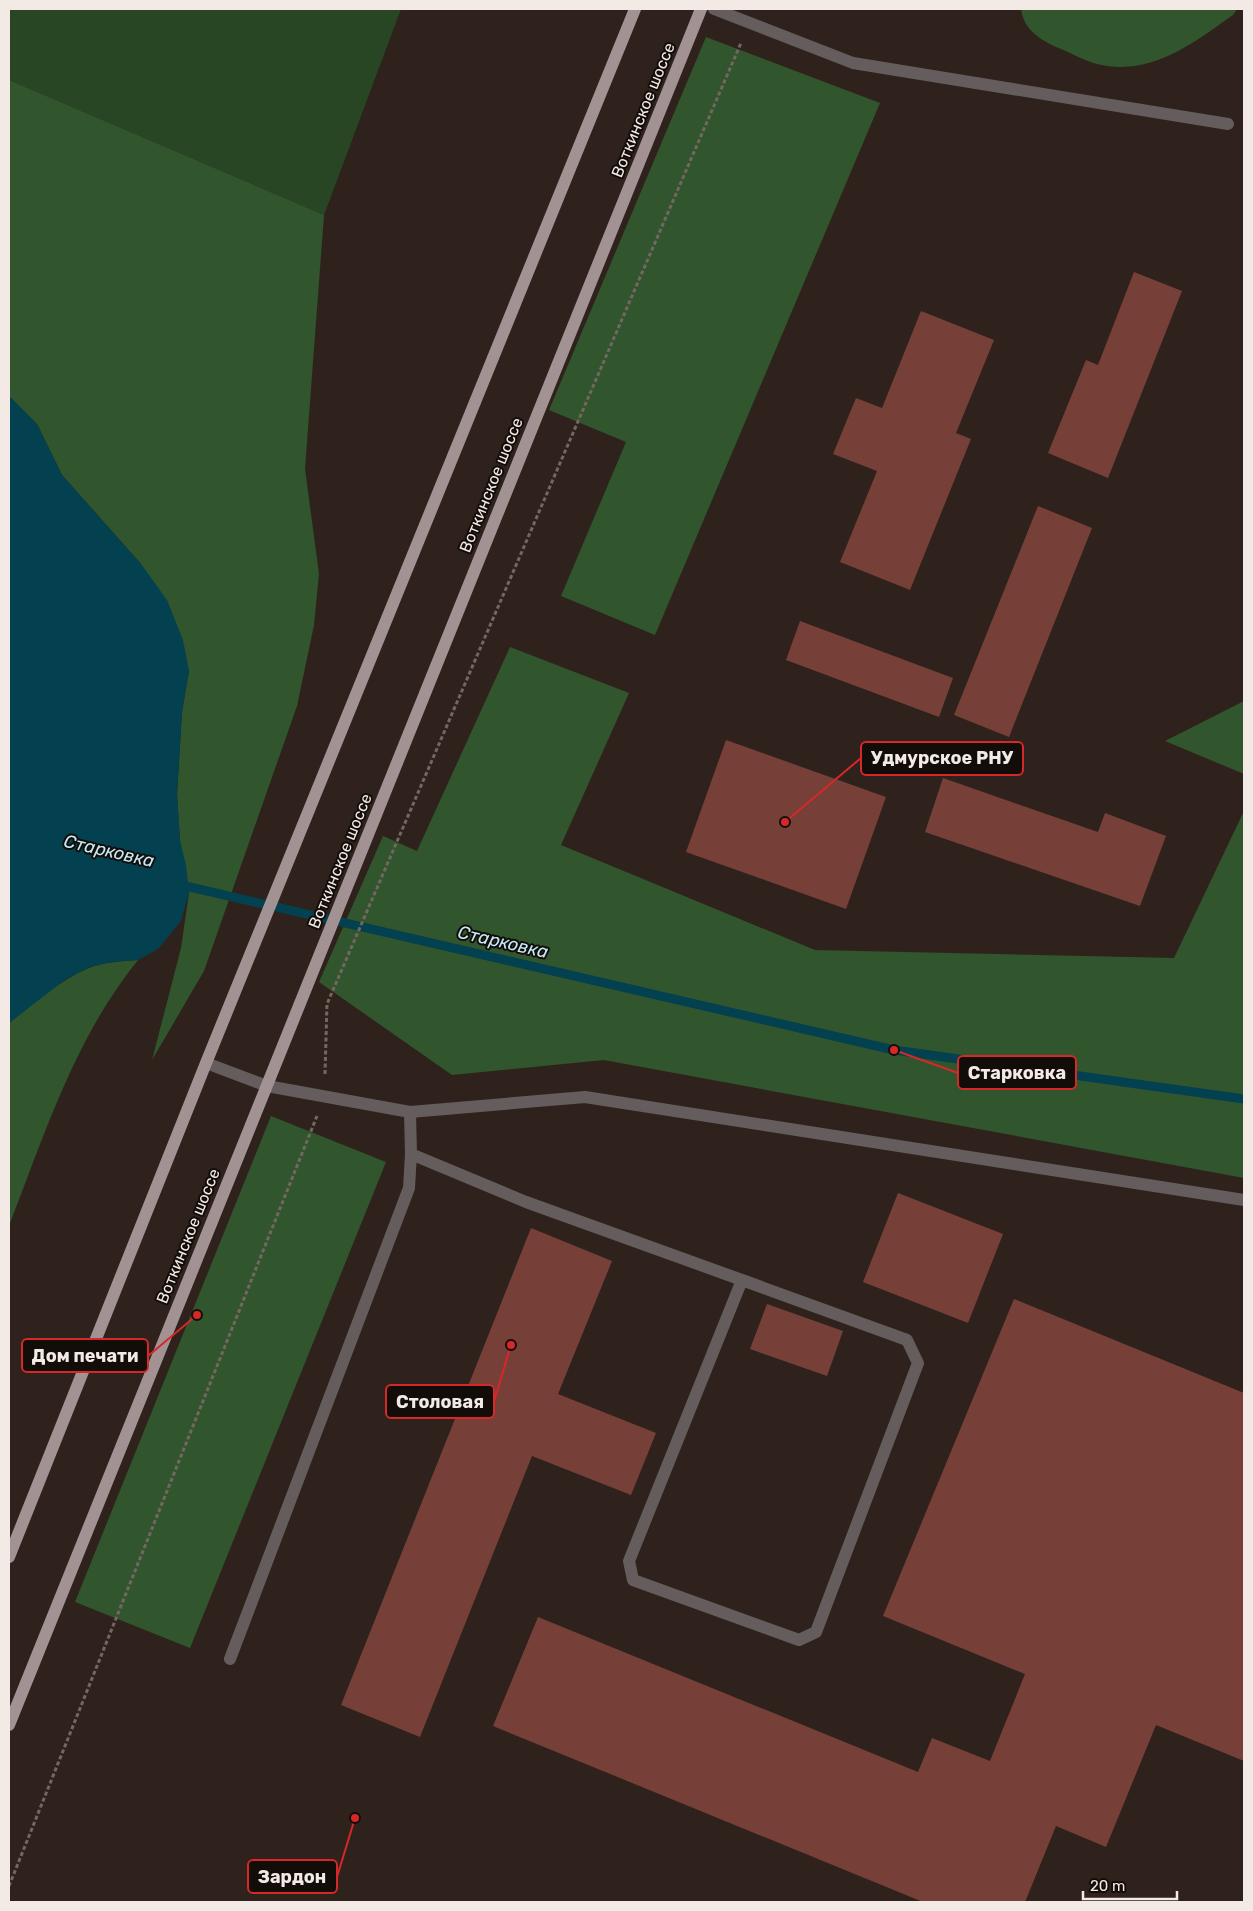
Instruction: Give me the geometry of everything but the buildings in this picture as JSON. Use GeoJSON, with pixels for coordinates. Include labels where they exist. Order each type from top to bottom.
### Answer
{"type":"FeatureCollection","features":[{"type":"Feature","properties":{"kind":"main road"},"geometry":{"type":"LineString","coordinates":[[9,1558],[206,1063],[635,9]]}},
{"type":"Feature","properties":{"kind":"main road","name":"Воткинское шоссе"},"geometry":{"type":"LineString","coordinates":[[9,1725],[701,9]]}},
{"type":"Feature","properties":{"kind":"lane"},"geometry":{"type":"LineString","coordinates":[[714,9],[853,63],[1228,124]]}},
{"type":"Feature","properties":{"kind":"lane"},"geometry":{"type":"LineString","coordinates":[[206,1063],[267,1086],[325,1095],[410,1112],[585,1097],[833,1138],[1244,1200]]}},
{"type":"Feature","properties":{"kind":"lane"},"geometry":{"type":"LineString","coordinates":[[230,1659],[410,1188],[410,1112]]}},
{"type":"Feature","properties":{"kind":"lane"},"geometry":{"type":"LineString","coordinates":[[411,1154],[526,1202],[742,1280],[907,1340],[918,1363],[816,1632],[799,1640],[633,1580],[629,1560],[742,1280]]}},
{"type":"Feature","properties":{"kind":"path"},"geometry":{"type":"LineString","coordinates":[[9,1886],[325,1095],[327,1004],[750,23]]}},
{"type":"Feature","properties":{"kind":"green space"},"geometry":{"type":"Polygon","coordinates":[[[9,9],[401,9],[324,215],[9,80],[9,9]]]}},
{"type":"Feature","properties":{"kind":"green space"},"geometry":{"type":"Polygon","coordinates":[[[1021,9],[1237,9],[1233,15],[1202,37],[1170,55],[1153,62],[1135,66],[1116,67],[1088,61],[1041,39],[1026,23],[1021,9]]]}},
{"type":"Feature","properties":{"kind":"green space"},"geometry":{"type":"Polygon","coordinates":[[[706,37],[880,103],[655,635],[561,596],[626,442],[549,410],[706,37]]]}},
{"type":"Feature","properties":{"kind":"green space"},"geometry":{"type":"Polygon","coordinates":[[[9,80],[324,215],[305,469],[319,574],[314,625],[297,706],[204,971],[152,1060],[181,948],[189,893],[180,841],[177,795],[182,712],[189,671],[141,564],[62,475],[37,424],[9,396],[9,80]]]}},
{"type":"Feature","properties":{"kind":"green space"},"geometry":{"type":"Polygon","coordinates":[[[510,647],[629,693],[561,845],[815,950],[1174,958],[1244,811],[1244,1178],[604,1060],[452,1075],[319,982],[383,836],[417,851],[510,647]]]}},
{"type":"Feature","properties":{"kind":"green space"},"geometry":{"type":"Polygon","coordinates":[[[1244,701],[1244,774],[1165,741],[1244,701]]]}},
{"type":"Feature","properties":{"kind":"green space"},"geometry":{"type":"Polygon","coordinates":[[[138,960],[96,1021],[79,1054],[63,1087],[9,1226],[9,1023],[47,993],[78,973],[101,964],[138,960]]]}},
{"type":"Feature","properties":{"kind":"green space"},"geometry":{"type":"Polygon","coordinates":[[[271,1116],[386,1162],[190,1648],[75,1602],[271,1116]]]}},
{"type":"Feature","properties":{"kind":"water"},"geometry":{"type":"Polygon","coordinates":[[[9,396],[37,424],[62,475],[141,564],[167,600],[183,640],[189,671],[182,712],[177,795],[180,841],[186,865],[189,893],[181,921],[158,949],[138,960],[112,962],[90,967],[66,979],[9,1023],[9,396]]]}},
{"type":"Feature","properties":{"kind":"waterway","name":"Старковка"},"geometry":{"type":"LineString","coordinates":[[177,884],[894,1050],[1244,1099]]}},
{"type":"Feature","properties":{"kind":"place","name":"Удмурское РНУ"},"geometry":{"type":"Point","coordinates":[785,822]}},
{"type":"Feature","properties":{"kind":"place","name":"Старковка"},"geometry":{"type":"Point","coordinates":[894,1050]}},
{"type":"Feature","properties":{"kind":"place","name":"Дом печати"},"geometry":{"type":"Point","coordinates":[197,1315]}},
{"type":"Feature","properties":{"kind":"place","name":"Столовая"},"geometry":{"type":"Point","coordinates":[511,1345]}},
{"type":"Feature","properties":{"kind":"place","name":"Зардон"},"geometry":{"type":"Point","coordinates":[355,1818]}}]}
